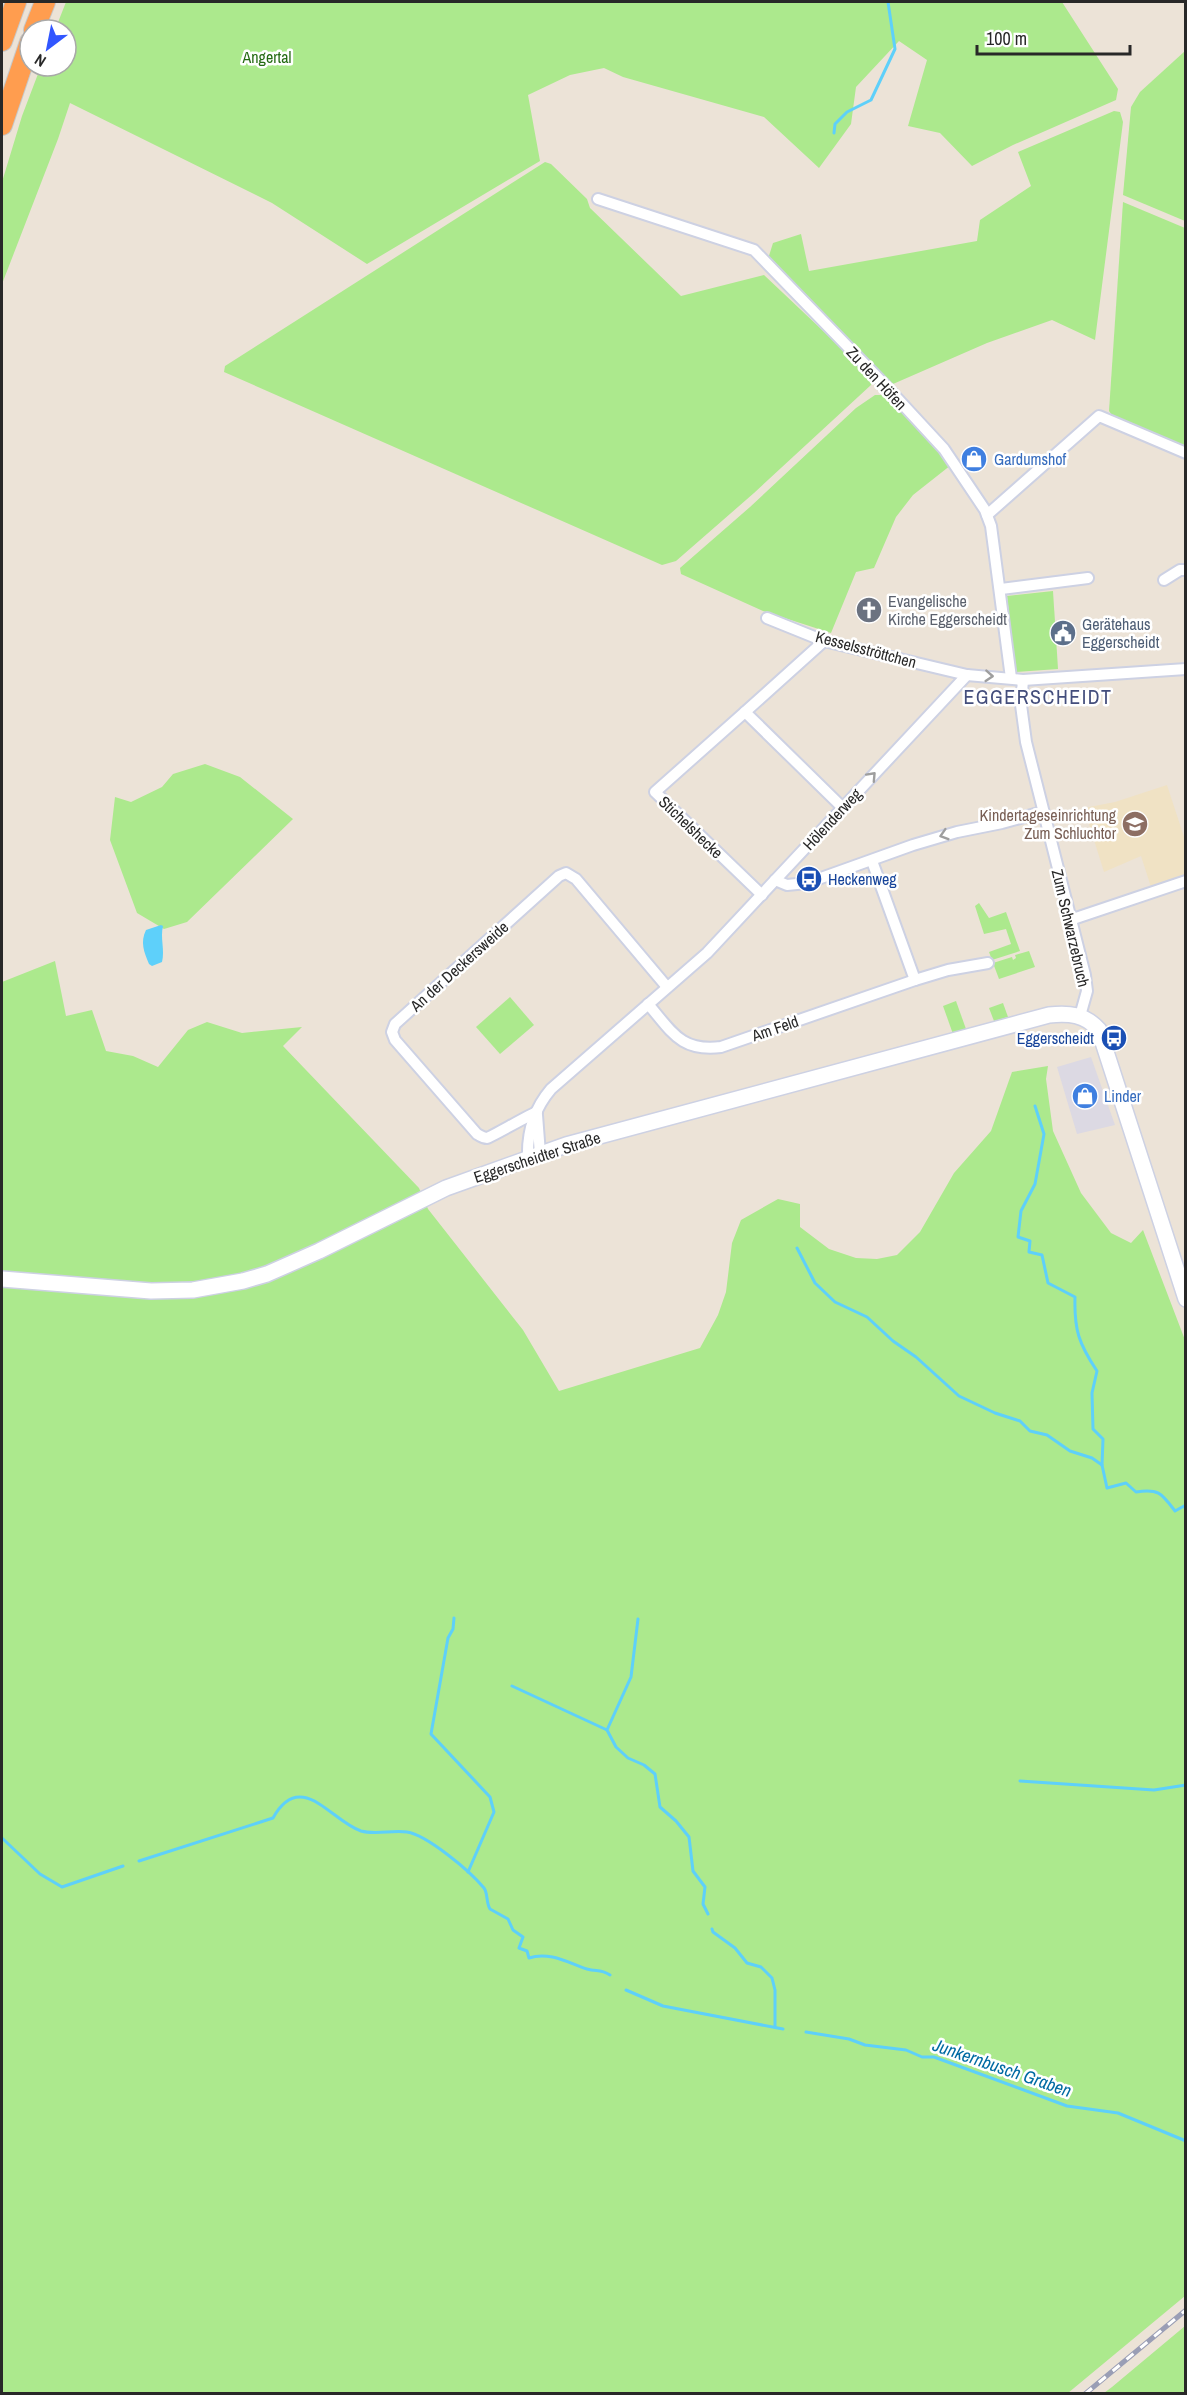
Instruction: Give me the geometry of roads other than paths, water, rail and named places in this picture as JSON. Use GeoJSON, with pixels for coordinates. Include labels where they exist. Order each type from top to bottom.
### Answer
{"type":"FeatureCollection","features":[{"type":"Feature","properties":{"kind":"highway"},"geometry":{"type":"LineString","coordinates":[[2,41],[16,2]]}},
{"type":"Feature","properties":{"kind":"highway"},"geometry":{"type":"LineString","coordinates":[[39,18],[45,2]]}},
{"type":"Feature","properties":{"kind":"highway"},"geometry":{"type":"LineString","coordinates":[[2,125],[18,78]]}},
{"type":"Feature","properties":{"kind":"street","name":"Zu den Höfen"},"geometry":{"type":"LineString","coordinates":[[598,199],[754,250],[944,449],[987,515],[991,526],[1011,678]]}},
{"type":"Feature","properties":{"kind":"street"},"geometry":{"type":"LineString","coordinates":[[987,515],[1100,416],[1185,453]]}},
{"type":"Feature","properties":{"kind":"street"},"geometry":{"type":"LineString","coordinates":[[1164,580],[1180,570],[1185,570]]}},
{"type":"Feature","properties":{"kind":"street"},"geometry":{"type":"LineString","coordinates":[[1001,589],[1088,578]]}},
{"type":"Feature","properties":{"kind":"street","name":"Kesselsströttchen"},"geometry":{"type":"LineString","coordinates":[[767,618],[824,640],[967,675]]}},
{"type":"Feature","properties":{"kind":"street","name":"Stichelshecke"},"geometry":{"type":"LineString","coordinates":[[762,895],[655,792],[824,640]]}},
{"type":"Feature","properties":{"kind":"street"},"geometry":{"type":"LineString","coordinates":[[967,675],[1023,680],[1185,669]]}},
{"type":"Feature","properties":{"kind":"street","name":"Hölenderweg"},"geometry":{"type":"LineString","coordinates":[[534,1156],[528,1132],[542,1101],[556,1084],[707,953],[967,675]]}},
{"type":"Feature","properties":{"kind":"street","name":"Zum Schwarzebruch"},"geometry":{"type":"LineString","coordinates":[[1023,680],[1021,705],[1026,742],[1087,991],[1080,1016]]}},
{"type":"Feature","properties":{"kind":"street"},"geometry":{"type":"LineString","coordinates":[[746,712],[843,808]]}},
{"type":"Feature","properties":{"kind":"street"},"geometry":{"type":"LineString","coordinates":[[775,880],[787,885],[807,883],[913,845],[1042,812]]}},
{"type":"Feature","properties":{"kind":"street"},"geometry":{"type":"LineString","coordinates":[[872,861],[915,980]]}},
{"type":"Feature","properties":{"kind":"street","name":"An der Deckersweide"},"geometry":{"type":"LineString","coordinates":[[537,1112],[514,1122],[490,1137],[477,1134],[395,1040],[392,1032],[395,1024],[559,876],[566,873],[576,879],[668,987]]}},
{"type":"Feature","properties":{"kind":"street"},"geometry":{"type":"LineString","coordinates":[[1070,920],[1185,881]]}},
{"type":"Feature","properties":{"kind":"street","name":"Am Feld"},"geometry":{"type":"LineString","coordinates":[[648,1004],[681,1042],[707,1049],[722,1047],[915,980],[948,970],[988,963]]}},
{"type":"Feature","properties":{"kind":"street","name":"Eggerscheidter Straße"},"geometry":{"type":"LineString","coordinates":[[2,1279],[151,1291],[193,1290],[243,1281],[267,1274],[320,1251],[446,1188],[534,1156],[662,1118],[1049,1015],[1080,1016]]}},
{"type":"Feature","properties":{"kind":"street"},"geometry":{"type":"LineString","coordinates":[[1080,1016],[1092,1022],[1099,1030],[1185,1299]]}},
{"type":"Feature","properties":{"kind":"water"},"geometry":{"type":"Polygon","coordinates":[[[163,926],[162,962],[152,966],[149,964],[143,947],[143,939],[146,930],[163,926]]]}},
{"type":"Feature","properties":{"kind":"waterway"},"geometry":{"type":"LineString","coordinates":[[834,133],[835,124],[847,112],[871,100],[895,49],[888,2]]}},
{"type":"Feature","properties":{"kind":"waterway"},"geometry":{"type":"LineString","coordinates":[[1035,1106],[1044,1134],[1035,1184],[1021,1211],[1018,1237],[1030,1241],[1029,1252],[1042,1255],[1048,1283],[1075,1297],[1075,1319],[1079,1336],[1097,1371],[1092,1393],[1093,1429],[1103,1439],[1102,1465],[1107,1488],[1126,1483],[1136,1492],[1150,1491],[1159,1494],[1175,1511],[1184,1506],[1186,1509]]}},
{"type":"Feature","properties":{"kind":"waterway"},"geometry":{"type":"LineString","coordinates":[[797,1248],[815,1283],[835,1302],[867,1317],[959,1396],[995,1413],[1020,1421],[1030,1431],[1047,1435],[1070,1451],[1092,1458],[1102,1465]]}},
{"type":"Feature","properties":{"kind":"waterway"},"geometry":{"type":"LineString","coordinates":[[454,1618],[453,1629],[448,1638],[431,1734],[490,1797],[494,1812],[468,1872]]}},
{"type":"Feature","properties":{"kind":"waterway"},"geometry":{"type":"LineString","coordinates":[[607,1730],[631,1677],[638,1619]]}},
{"type":"Feature","properties":{"kind":"waterway"},"geometry":{"type":"LineString","coordinates":[[512,1686],[607,1730],[616,1747],[628,1758],[644,1765],[655,1774],[660,1807],[689,1837],[693,1871],[705,1887],[703,1904],[708,1914]]}},
{"type":"Feature","properties":{"kind":"waterway"},"geometry":{"type":"LineString","coordinates":[[1020,1781],[1154,1790],[1186,1785]]}},
{"type":"Feature","properties":{"kind":"waterway","name":"Junkernbusch Graben"},"geometry":{"type":"LineString","coordinates":[[139,1861],[273,1818],[284,1804],[294,1798],[306,1798],[317,1802],[350,1826],[361,1831],[407,1832],[436,1847],[459,1864],[484,1888],[490,1909],[508,1919],[513,1930],[523,1937],[519,1948],[527,1951],[529,1958],[551,1957],[610,1975]]}},
{"type":"Feature","properties":{"kind":"waterway","name":"Junkernbusch Graben"},"geometry":{"type":"LineString","coordinates":[[2,1838],[40,1874],[62,1887],[123,1866]]}},
{"type":"Feature","properties":{"kind":"waterway"},"geometry":{"type":"LineString","coordinates":[[712,1929],[735,1948],[747,1963],[761,1967],[772,1978],[775,1990],[775,2027]]}},
{"type":"Feature","properties":{"kind":"waterway","name":"Junkernbusch Graben"},"geometry":{"type":"LineString","coordinates":[[626,1990],[663,2006],[783,2029]]}},
{"type":"Feature","properties":{"kind":"waterway","name":"Junkernbusch Graben"},"geometry":{"type":"LineString","coordinates":[[806,2032],[849,2039],[865,2045],[906,2050],[922,2057],[934,2057],[1067,2106],[1118,2113],[1186,2141]]}},
{"type":"Feature","properties":{"kind":"railway"},"geometry":{"type":"LineString","coordinates":[[1085,2394],[1186,2310]]}},
{"type":"Feature","properties":{"kind":"place","name":"Gardumshof"},"geometry":{"type":"Point","coordinates":[974,459]}},
{"type":"Feature","properties":{"kind":"place","name":"Evangelische Kirche Eggerscheidt"},"geometry":{"type":"Point","coordinates":[869,610]}},
{"type":"Feature","properties":{"kind":"place","name":"Gerätehaus Eggerscheidt"},"geometry":{"type":"Point","coordinates":[1063,633]}},
{"type":"Feature","properties":{"kind":"place","name":"Kindertageseinrichtung Zum Schluchtor"},"geometry":{"type":"Point","coordinates":[1135,824]}},
{"type":"Feature","properties":{"kind":"place","name":"Heckenweg"},"geometry":{"type":"Point","coordinates":[809,879]}},
{"type":"Feature","properties":{"kind":"place","name":"Eggerscheidt"},"geometry":{"type":"Point","coordinates":[1114,1038]}},
{"type":"Feature","properties":{"kind":"place","name":"Linder"},"geometry":{"type":"Point","coordinates":[1085,1096]}},
{"type":"Feature","properties":{"kind":"district","name":"EGGERSCHEIDT"},"geometry":{"type":"Point","coordinates":[1038,697]}},
{"type":"Feature","properties":{"kind":"park label","name":"Angertal"},"geometry":{"type":"Point","coordinates":[267,57]}}]}
